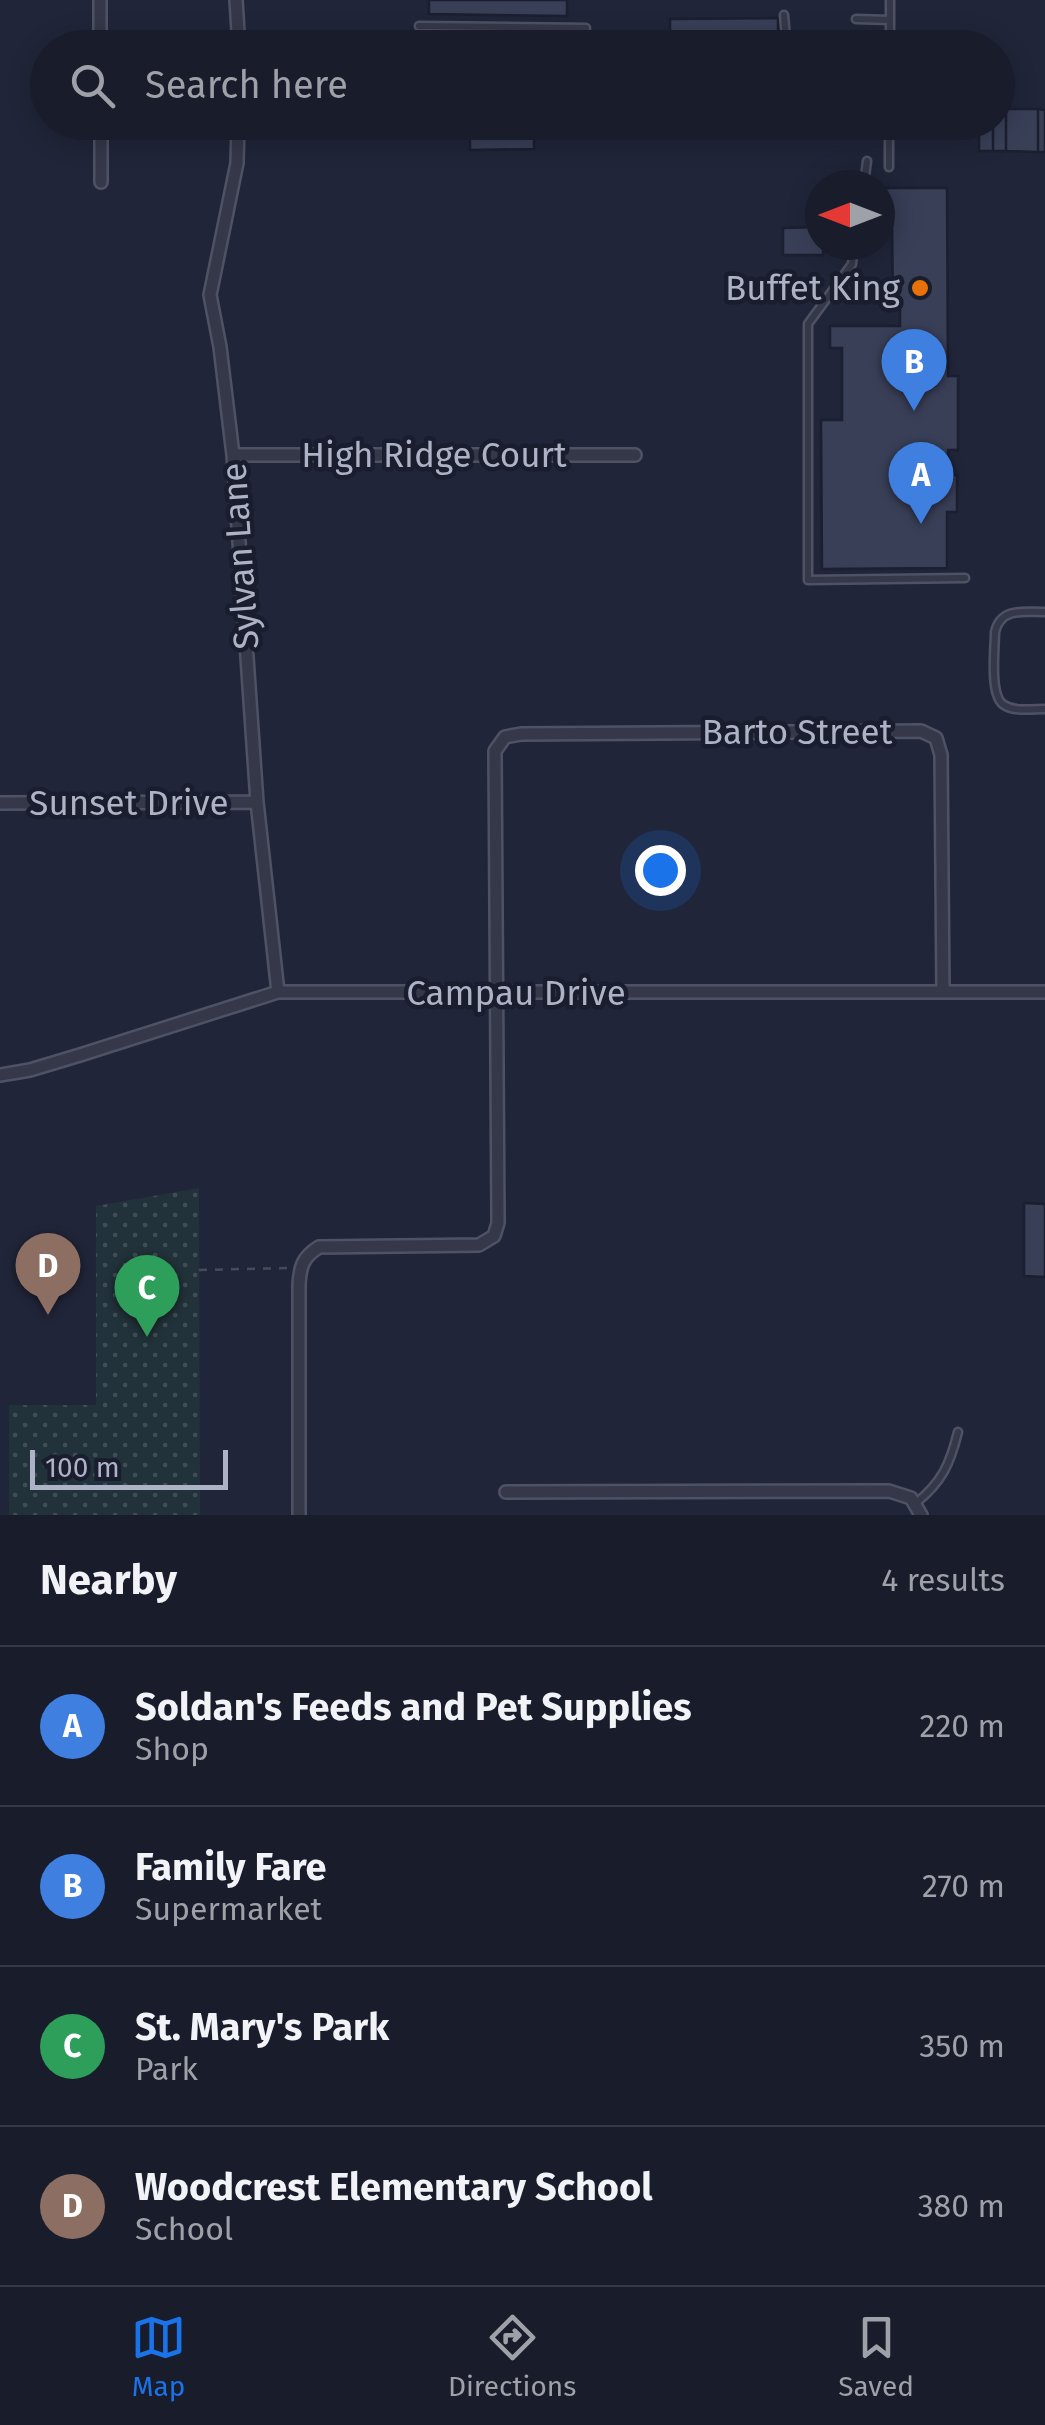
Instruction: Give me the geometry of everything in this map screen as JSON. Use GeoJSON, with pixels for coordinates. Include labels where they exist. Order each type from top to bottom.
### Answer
{"type":"FeatureCollection","features":[{"type":"Feature","properties":{"kind":"street"},"geometry":{"type":"LineString","coordinates":[[100,0],[100,30]]}},
{"type":"Feature","properties":{"kind":"street"},"geometry":{"type":"LineString","coordinates":[[236,0],[237,30]]}},
{"type":"Feature","properties":{"kind":"street"},"geometry":{"type":"LineString","coordinates":[[101,140],[101,182]]}},
{"type":"Feature","properties":{"kind":"street","name":"Sylvan Lane"},"geometry":{"type":"LineString","coordinates":[[238,140],[237,163],[210,296],[233,456],[258,802],[278,992]]}},
{"type":"Feature","properties":{"kind":"street","name":"High Ridge Court"},"geometry":{"type":"LineString","coordinates":[[233,456],[635,455]]}},
{"type":"Feature","properties":{"kind":"street","name":"Barto Street"},"geometry":{"type":"LineString","coordinates":[[498,994],[495,751],[506,737],[922,731],[936,738],[941,755],[942,992]]}},
{"type":"Feature","properties":{"kind":"street","name":"Sunset Drive"},"geometry":{"type":"LineString","coordinates":[[0,803],[258,802]]}},
{"type":"Feature","properties":{"kind":"street","name":"Campau Drive"},"geometry":{"type":"LineString","coordinates":[[0,1075],[80,1056],[278,992],[1045,992]]}},
{"type":"Feature","properties":{"kind":"street"},"geometry":{"type":"LineString","coordinates":[[300,1515],[300,1268],[306,1255],[319,1247],[480,1245],[494,1236],[498,1224],[498,994]]}},
{"type":"Feature","properties":{"kind":"street"},"geometry":{"type":"LineString","coordinates":[[506,1492],[889,1491],[916,1505]]}},
{"type":"Feature","properties":{"kind":"lane"},"geometry":{"type":"LineString","coordinates":[[890,0],[890,30]]}},
{"type":"Feature","properties":{"kind":"lane"},"geometry":{"type":"LineString","coordinates":[[784,15],[785,30]]}},
{"type":"Feature","properties":{"kind":"lane"},"geometry":{"type":"LineString","coordinates":[[856,20],[890,20]]}},
{"type":"Feature","properties":{"kind":"lane"},"geometry":{"type":"LineString","coordinates":[[419,26],[586,28]]}},
{"type":"Feature","properties":{"kind":"lane"},"geometry":{"type":"LineString","coordinates":[[889,167],[890,140]]}},
{"type":"Feature","properties":{"kind":"lane"},"geometry":{"type":"LineString","coordinates":[[866,170],[868,161]]}},
{"type":"Feature","properties":{"kind":"lane"},"geometry":{"type":"LineString","coordinates":[[852,260],[808,324],[808,580],[965,578]]}},
{"type":"Feature","properties":{"kind":"lane"},"geometry":{"type":"LineString","coordinates":[[1045,612],[1004,615],[994,632],[997,698],[1004,706],[1017,710],[1045,710]]}},
{"type":"Feature","properties":{"kind":"lane"},"geometry":{"type":"LineString","coordinates":[[916,1505],[949,1465],[958,1432]]}},
{"type":"Feature","properties":{"kind":"path"},"geometry":{"type":"LineString","coordinates":[[199,1270],[300,1268]]}},
{"type":"Feature","properties":{"kind":"shaded area"},"geometry":{"type":"Polygon","coordinates":[[[199,1188],[200,1515],[9,1515],[9,1405],[96,1405],[96,1206],[199,1188]]]}},
{"type":"Feature","properties":{"kind":"building"},"geometry":{"type":"Polygon","coordinates":[[[429,0],[567,0],[567,16],[429,14],[429,0]]]}},
{"type":"Feature","properties":{"kind":"building"},"geometry":{"type":"Polygon","coordinates":[[[778,18],[778,30],[670,30],[670,19],[778,18]]]}},
{"type":"Feature","properties":{"kind":"building"},"geometry":{"type":"Polygon","coordinates":[[[1015,109],[1038,109],[1038,152],[1006,151],[1006,140],[1015,140],[1015,109]]]}},
{"type":"Feature","properties":{"kind":"building"},"geometry":{"type":"Polygon","coordinates":[[[1038,109],[1045,110],[1045,152],[1038,152],[1038,109]]]}},
{"type":"Feature","properties":{"kind":"building"},"geometry":{"type":"Polygon","coordinates":[[[470,140],[534,140],[534,149],[470,150],[470,140]]]}},
{"type":"Feature","properties":{"kind":"building"},"geometry":{"type":"Polygon","coordinates":[[[979,140],[993,140],[993,151],[979,151],[979,140]]]}},
{"type":"Feature","properties":{"kind":"building"},"geometry":{"type":"Polygon","coordinates":[[[993,140],[1006,140],[1006,151],[993,151],[993,140]]]}},
{"type":"Feature","properties":{"kind":"building"},"geometry":{"type":"Polygon","coordinates":[[[895,188],[947,188],[948,376],[958,376],[958,450],[948,450],[948,475],[957,475],[957,512],[947,512],[947,568],[822,569],[821,420],[842,420],[842,348],[830,348],[830,326],[900,326],[900,306],[893,306],[895,188]]]}},
{"type":"Feature","properties":{"kind":"building"},"geometry":{"type":"Polygon","coordinates":[[[805,227],[805,255],[783,255],[783,228],[805,227]]]}},
{"type":"Feature","properties":{"kind":"building"},"geometry":{"type":"Polygon","coordinates":[[[1024,1203],[1045,1204],[1045,1277],[1024,1276],[1024,1203]]]}},
{"type":"Feature","properties":{"kind":"place","name":"Buffet King"},"geometry":{"type":"Point","coordinates":[920,288]}},
{"type":"Feature","properties":{"kind":"place","name":"Family Fare"},"geometry":{"type":"Point","coordinates":[914,411]}},
{"type":"Feature","properties":{"kind":"place","name":"Soldan's Feeds and Pet Supplies"},"geometry":{"type":"Point","coordinates":[921,524]}},
{"type":"Feature","properties":{"kind":"place","name":"Woodcrest Elementary School"},"geometry":{"type":"Point","coordinates":[48,1315]}},
{"type":"Feature","properties":{"kind":"place","name":"St. Mary's Park"},"geometry":{"type":"Point","coordinates":[147,1337]}}]}
